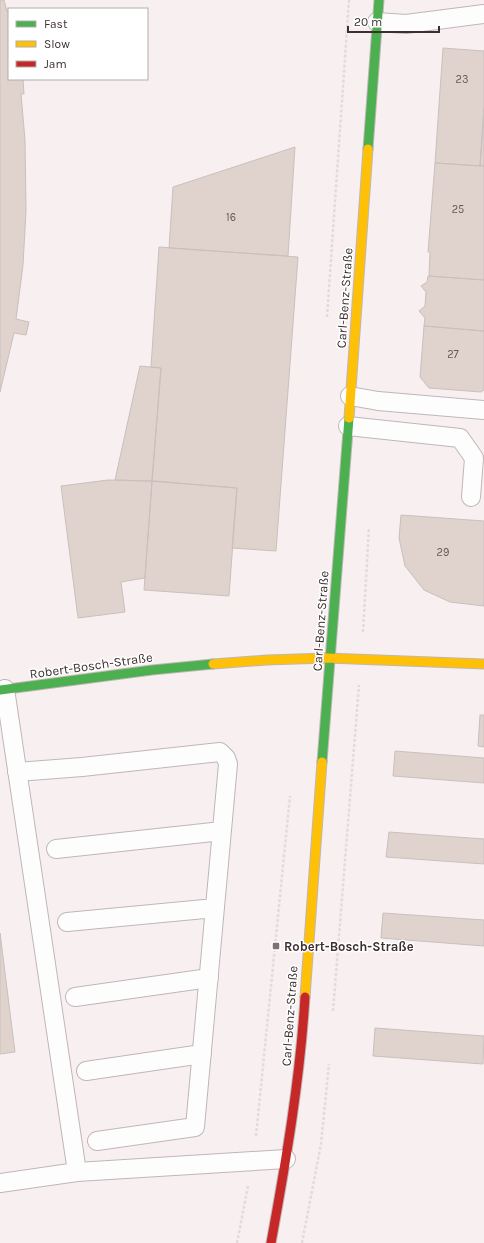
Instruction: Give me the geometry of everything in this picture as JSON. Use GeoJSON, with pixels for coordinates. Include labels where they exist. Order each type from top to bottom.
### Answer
{"type":"FeatureCollection","features":[{"type":"Feature","properties":{"kind":"main road","name":"Carl-Benz-Straße"},"geometry":{"type":"LineString","coordinates":[[271,1243],[286,1159],[302,1044],[307,951],[348,426],[379,0]]}},
{"type":"Feature","properties":{"kind":"main road","name":"Robert-Bosch-Straße"},"geometry":{"type":"LineString","coordinates":[[2,690],[186,666],[303,658],[361,658],[484,664]]}},
{"type":"Feature","properties":{"kind":"lane"},"geometry":{"type":"LineString","coordinates":[[377,22],[406,24],[484,14]]}},
{"type":"Feature","properties":{"kind":"lane"},"geometry":{"type":"LineString","coordinates":[[350,396],[378,401],[484,410]]}},
{"type":"Feature","properties":{"kind":"lane"},"geometry":{"type":"LineString","coordinates":[[348,426],[460,438],[474,458],[471,498]]}},
{"type":"Feature","properties":{"kind":"lane"},"geometry":{"type":"LineString","coordinates":[[2,690],[17,772],[77,1172]]}},
{"type":"Feature","properties":{"kind":"lane"},"geometry":{"type":"LineString","coordinates":[[17,772],[82,767],[220,752],[226,758],[228,764],[195,1127],[97,1140]]}},
{"type":"Feature","properties":{"kind":"lane"},"geometry":{"type":"LineString","coordinates":[[56,849],[222,830]]}},
{"type":"Feature","properties":{"kind":"lane"},"geometry":{"type":"LineString","coordinates":[[67,922],[215,908]]}},
{"type":"Feature","properties":{"kind":"lane"},"geometry":{"type":"LineString","coordinates":[[74,997],[208,978]]}},
{"type":"Feature","properties":{"kind":"lane"},"geometry":{"type":"LineString","coordinates":[[86,1071],[202,1054]]}},
{"type":"Feature","properties":{"kind":"lane"},"geometry":{"type":"LineString","coordinates":[[0,1183],[77,1172],[286,1159]]}},
{"type":"Feature","properties":{"kind":"path"},"geometry":{"type":"LineString","coordinates":[[326,320],[349,0]]}},
{"type":"Feature","properties":{"kind":"path"},"geometry":{"type":"LineString","coordinates":[[237,1243],[252,1161],[276,946],[290,790]]}},
{"type":"Feature","properties":{"kind":"building"},"geometry":{"type":"Polygon","coordinates":[[[0,0],[4,0],[8,10],[8,80],[23,80],[24,94],[21,94],[25,140],[26,211],[23,265],[16,319],[29,322],[26,335],[14,333],[0,392],[0,0]]]}},
{"type":"Feature","properties":{"kind":"building"},"geometry":{"type":"Polygon","coordinates":[[[443,48],[484,51],[484,108],[480,166],[435,163],[443,48]]]}},
{"type":"Feature","properties":{"kind":"building"},"geometry":{"type":"Polygon","coordinates":[[[484,108],[484,166],[480,166],[484,108]]]}},
{"type":"Feature","properties":{"kind":"building"},"geometry":{"type":"Polygon","coordinates":[[[295,147],[288,256],[169,248],[173,187],[295,147]]]}},
{"type":"Feature","properties":{"kind":"building"},"geometry":{"type":"Polygon","coordinates":[[[435,163],[484,166],[484,280],[429,276],[430,252],[428,252],[435,163]]]}},
{"type":"Feature","properties":{"kind":"building"},"geometry":{"type":"Polygon","coordinates":[[[159,247],[298,257],[276,551],[232,548],[237,488],[152,481],[161,368],[151,367],[159,247]]]}},
{"type":"Feature","properties":{"kind":"building"},"geometry":{"type":"Polygon","coordinates":[[[428,276],[484,280],[484,331],[424,326],[425,318],[419,311],[425,306],[426,292],[421,286],[427,282],[428,276]]]}},
{"type":"Feature","properties":{"kind":"building"},"geometry":{"type":"Polygon","coordinates":[[[424,326],[484,331],[484,390],[481,392],[429,388],[420,377],[424,326]]]}},
{"type":"Feature","properties":{"kind":"building"},"geometry":{"type":"Polygon","coordinates":[[[140,366],[161,368],[152,481],[115,480],[140,366]]]}},
{"type":"Feature","properties":{"kind":"building"},"geometry":{"type":"Polygon","coordinates":[[[108,480],[152,481],[145,578],[121,582],[125,612],[78,618],[61,486],[108,480]]]}},
{"type":"Feature","properties":{"kind":"building"},"geometry":{"type":"Polygon","coordinates":[[[152,481],[237,488],[229,596],[144,590],[152,481]]]}},
{"type":"Feature","properties":{"kind":"building"},"geometry":{"type":"Polygon","coordinates":[[[401,515],[484,521],[484,606],[450,602],[424,590],[405,566],[399,538],[401,515]]]}},
{"type":"Feature","properties":{"kind":"building"},"geometry":{"type":"Polygon","coordinates":[[[480,715],[484,715],[484,747],[478,746],[480,715]]]}},
{"type":"Feature","properties":{"kind":"building"},"geometry":{"type":"Polygon","coordinates":[[[395,751],[484,758],[484,783],[393,776],[395,751]]]}},
{"type":"Feature","properties":{"kind":"building"},"geometry":{"type":"Polygon","coordinates":[[[389,832],[484,839],[484,864],[386,857],[389,832]]]}},
{"type":"Feature","properties":{"kind":"building"},"geometry":{"type":"Polygon","coordinates":[[[383,913],[484,920],[484,946],[381,938],[383,913]]]}},
{"type":"Feature","properties":{"kind":"building"},"geometry":{"type":"Polygon","coordinates":[[[0,933],[15,1052],[0,1054],[0,933]]]}},
{"type":"Feature","properties":{"kind":"building"},"geometry":{"type":"Polygon","coordinates":[[[375,1028],[484,1036],[483,1064],[373,1056],[375,1028]]]}},
{"type":"Feature","properties":{"kind":"traffic: fast"},"geometry":{"type":"LineString","coordinates":[[368,149],[379,0]]}},
{"type":"Feature","properties":{"kind":"traffic: fast"},"geometry":{"type":"LineString","coordinates":[[322,762],[349,418]]}},
{"type":"Feature","properties":{"kind":"traffic: fast"},"geometry":{"type":"LineString","coordinates":[[0,690],[152,670],[213,664]]}},
{"type":"Feature","properties":{"kind":"traffic: slow"},"geometry":{"type":"LineString","coordinates":[[349,418],[368,149]]}},
{"type":"Feature","properties":{"kind":"traffic: slow"},"geometry":{"type":"LineString","coordinates":[[213,664],[327,658],[484,664]]}},
{"type":"Feature","properties":{"kind":"traffic: slow"},"geometry":{"type":"LineString","coordinates":[[305,997],[322,762]]}},
{"type":"Feature","properties":{"kind":"traffic: jam"},"geometry":{"type":"LineString","coordinates":[[271,1243],[296,1090],[305,997]]}},
{"type":"Feature","properties":{"kind":"place","name":"Robert-Bosch-Straße"},"geometry":{"type":"Point","coordinates":[276,946]}}]}
